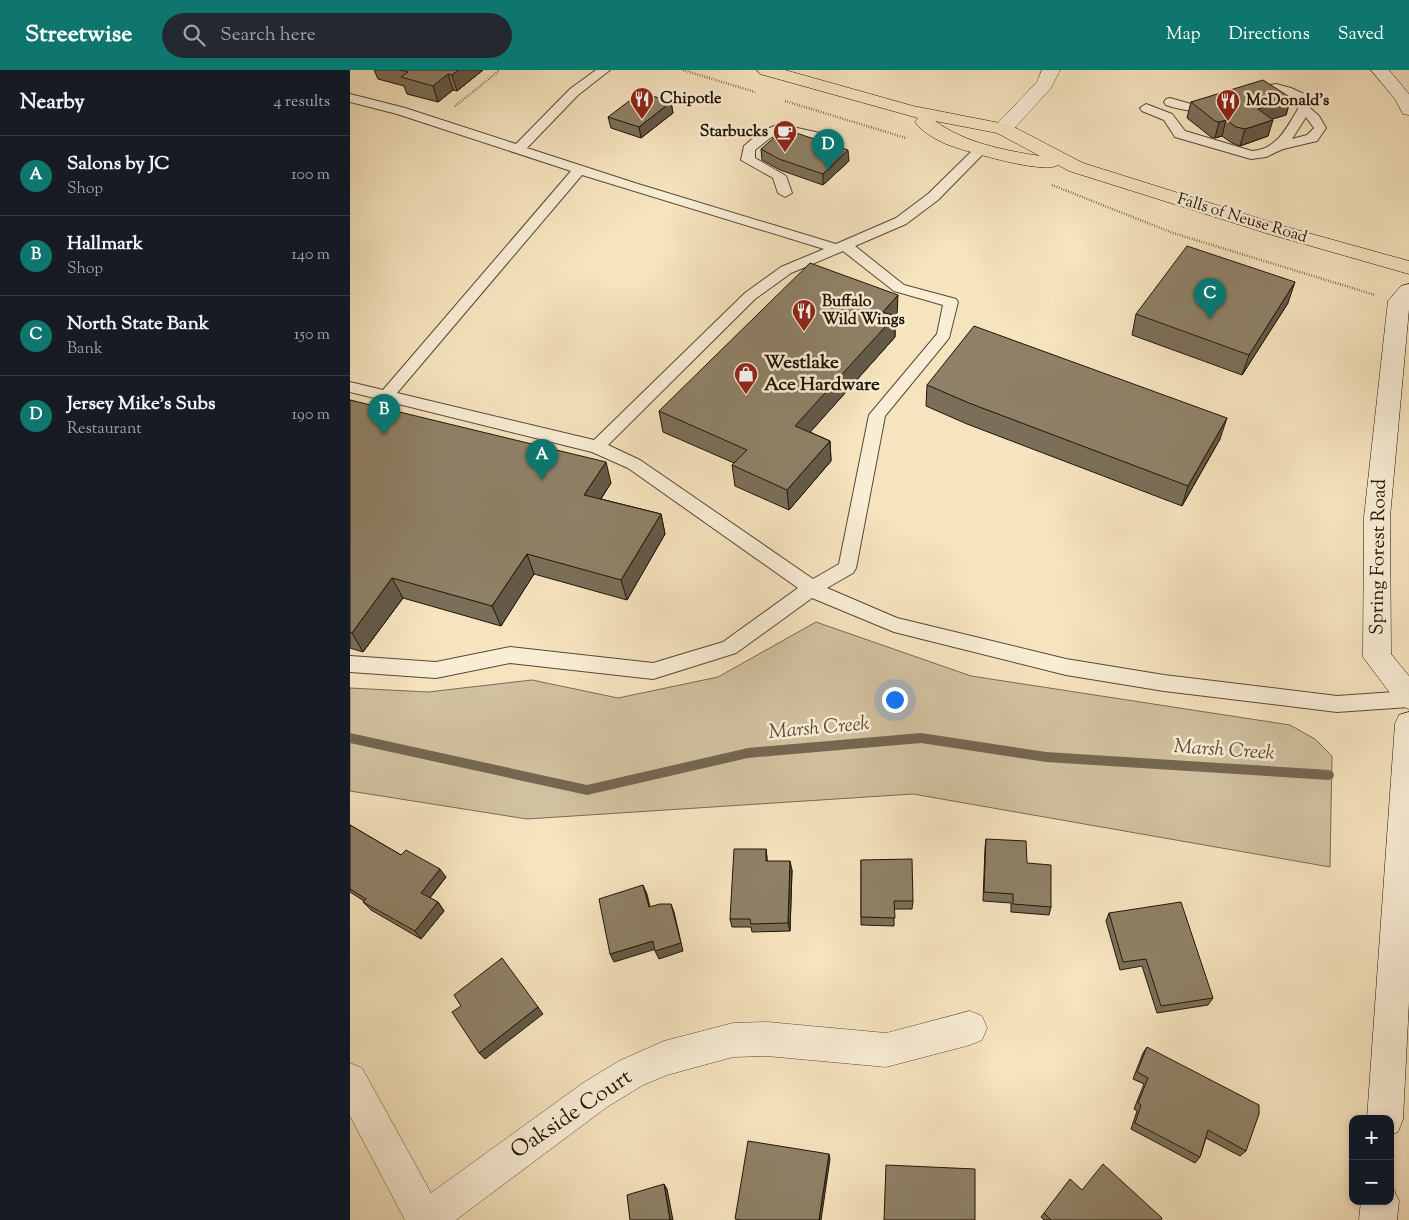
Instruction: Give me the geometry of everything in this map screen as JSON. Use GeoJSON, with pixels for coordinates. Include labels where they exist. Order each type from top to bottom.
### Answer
{"type":"FeatureCollection","features":[{"type":"Feature","properties":{"kind":"main road","name":"Falls of Neuse Road"},"geometry":{"type":"LineString","coordinates":[[766,70],[911,111],[934,131],[981,150],[1076,167],[1292,235],[1409,268]]}},
{"type":"Feature","properties":{"kind":"main road"},"geometry":{"type":"LineString","coordinates":[[911,111],[976,133],[1002,129],[1045,84],[1051,70]]}},
{"type":"Feature","properties":{"kind":"main road"},"geometry":{"type":"LineString","coordinates":[[1380,70],[1407,102]]}},
{"type":"Feature","properties":{"kind":"main road","name":"Falls of Neuse Road"},"geometry":{"type":"LineString","coordinates":[[1002,129],[1076,167]]}},
{"type":"Feature","properties":{"kind":"main road","name":"Spring Forest Road"},"geometry":{"type":"LineString","coordinates":[[1409,291],[1399,301],[1377,517],[1377,657],[1409,698]]}},
{"type":"Feature","properties":{"kind":"main road"},"geometry":{"type":"LineString","coordinates":[[1385,1115],[1409,724]]}},
{"type":"Feature","properties":{"kind":"main road","name":"Oakside Court"},"geometry":{"type":"LineString","coordinates":[[425,1220],[595,1095],[631,1073],[664,1058],[733,1040],[776,1040],[886,1050],[970,1028]]}},
{"type":"Feature","properties":{"kind":"main road"},"geometry":{"type":"LineString","coordinates":[[350,1080],[425,1220]]}},
{"type":"Feature","properties":{"kind":"main road"},"geometry":{"type":"LineString","coordinates":[[1378,1220],[1380,1205]]}},
{"type":"Feature","properties":{"kind":"lane"},"geometry":{"type":"LineString","coordinates":[[519,149],[574,92],[604,70]]}},
{"type":"Feature","properties":{"kind":"lane"},"geometry":{"type":"LineString","coordinates":[[1146,108],[1168,117],[1180,134],[1251,155],[1262,155],[1281,146],[1312,138],[1320,128],[1304,109],[1300,97],[1284,87],[1268,87],[1203,108],[1187,108],[1170,102]]}},
{"type":"Feature","properties":{"kind":"lane"},"geometry":{"type":"LineString","coordinates":[[350,98],[401,111],[580,169],[840,246],[899,288],[951,302],[944,335],[877,415],[847,568],[811,589],[729,648],[653,671],[510,655],[436,670],[350,664]]}},
{"type":"Feature","properties":{"kind":"lane"},"geometry":{"type":"LineString","coordinates":[[1281,146],[1304,109]]}},
{"type":"Feature","properties":{"kind":"lane"},"geometry":{"type":"LineString","coordinates":[[785,193],[779,176],[748,160],[749,149],[764,135],[779,128],[833,140]]}},
{"type":"Feature","properties":{"kind":"lane"},"geometry":{"type":"LineString","coordinates":[[597,447],[750,296],[786,270],[901,221],[933,197],[981,150]]}},
{"type":"Feature","properties":{"kind":"lane"},"geometry":{"type":"LineString","coordinates":[[386,396],[580,169]]}},
{"type":"Feature","properties":{"kind":"lane"},"geometry":{"type":"LineString","coordinates":[[350,387],[597,447],[634,464],[811,589],[894,625],[1066,667],[1164,683],[1337,704],[1409,698]]}},
{"type":"Feature","properties":{"kind":"path"},"geometry":{"type":"LineString","coordinates":[[451,108],[500,70]]}},
{"type":"Feature","properties":{"kind":"path"},"geometry":{"type":"LineString","coordinates":[[683,70],[762,94]]}},
{"type":"Feature","properties":{"kind":"path"},"geometry":{"type":"LineString","coordinates":[[780,99],[910,139]]}},
{"type":"Feature","properties":{"kind":"path"},"geometry":{"type":"LineString","coordinates":[[1047,183],[1174,233],[1362,292]]}},
{"type":"Feature","properties":{"kind":"shaded area"},"geometry":{"type":"Polygon","coordinates":[[[816,622],[971,676],[1290,725],[1315,739],[1332,756],[1330,867],[913,794],[527,819],[350,791],[350,688],[428,692],[532,680],[618,698],[718,677],[816,622]]]}},
{"type":"Feature","properties":{"kind":"building"},"geometry":{"type":"Polygon","coordinates":[[[400,70],[458,70],[452,75],[448,74],[433,86],[401,77],[408,72],[400,70]]]}},
{"type":"Feature","properties":{"kind":"building"},"geometry":{"type":"Polygon","coordinates":[[[1263,80],[1291,98],[1258,109],[1273,120],[1245,129],[1236,127],[1226,120],[1215,121],[1191,102],[1263,80]]]}},
{"type":"Feature","properties":{"kind":"building"},"geometry":{"type":"Polygon","coordinates":[[[641,92],[671,102],[639,127],[608,117],[641,92]]]}},
{"type":"Feature","properties":{"kind":"building"},"geometry":{"type":"Polygon","coordinates":[[[784,129],[848,150],[823,174],[779,159],[761,149],[784,129]]]}},
{"type":"Feature","properties":{"kind":"building"},"geometry":{"type":"Polygon","coordinates":[[[1187,246],[1295,282],[1249,355],[1136,314],[1187,246]]]}},
{"type":"Feature","properties":{"kind":"building"},"geometry":{"type":"Polygon","coordinates":[[[810,263],[898,295],[883,312],[895,316],[795,426],[830,441],[787,490],[732,465],[747,450],[659,411],[810,263]]]}},
{"type":"Feature","properties":{"kind":"building"},"geometry":{"type":"Polygon","coordinates":[[[974,326],[1227,418],[1188,486],[969,403],[927,385],[974,326]]]}},
{"type":"Feature","properties":{"kind":"building"},"geometry":{"type":"Polygon","coordinates":[[[350,400],[606,462],[584,495],[661,514],[621,580],[527,554],[492,606],[392,578],[352,633],[350,632],[350,400]]]}},
{"type":"Feature","properties":{"kind":"building"},"geometry":{"type":"Polygon","coordinates":[[[350,825],[401,855],[406,850],[440,869],[421,893],[438,902],[415,931],[363,902],[366,899],[350,889],[350,825]]]}},
{"type":"Feature","properties":{"kind":"building"},"geometry":{"type":"Polygon","coordinates":[[[986,839],[1026,841],[1027,863],[1051,865],[1051,907],[1013,904],[1013,894],[984,892],[986,839]]]}},
{"type":"Feature","properties":{"kind":"building"},"geometry":{"type":"Polygon","coordinates":[[[734,849],[766,849],[766,861],[790,861],[788,923],[751,924],[750,919],[730,919],[734,849]]]}},
{"type":"Feature","properties":{"kind":"building"},"geometry":{"type":"Polygon","coordinates":[[[912,859],[913,901],[894,901],[895,918],[861,917],[861,860],[912,859]]]}},
{"type":"Feature","properties":{"kind":"building"},"geometry":{"type":"Polygon","coordinates":[[[643,885],[649,907],[671,904],[681,943],[655,951],[653,941],[610,954],[599,899],[643,885]]]}},
{"type":"Feature","properties":{"kind":"building"},"geometry":{"type":"Polygon","coordinates":[[[1181,902],[1213,998],[1161,1006],[1146,959],[1123,962],[1109,913],[1181,902]]]}},
{"type":"Feature","properties":{"kind":"building"},"geometry":{"type":"Polygon","coordinates":[[[502,958],[538,1007],[479,1053],[452,1012],[461,1006],[454,995],[502,958]]]}},
{"type":"Feature","properties":{"kind":"building"},"geometry":{"type":"Polygon","coordinates":[[[1147,1047],[1259,1105],[1259,1114],[1246,1151],[1208,1130],[1200,1157],[1135,1123],[1141,1105],[1138,1103],[1148,1078],[1137,1072],[1147,1047]]]}},
{"type":"Feature","properties":{"kind":"building"},"geometry":{"type":"Polygon","coordinates":[[[748,1141],[829,1154],[819,1220],[735,1219],[748,1141]]]}},
{"type":"Feature","properties":{"kind":"building"},"geometry":{"type":"Polygon","coordinates":[[[1103,1164],[1162,1218],[1161,1220],[1051,1220],[1044,1213],[1070,1179],[1082,1190],[1103,1164]]]}},
{"type":"Feature","properties":{"kind":"building"},"geometry":{"type":"Polygon","coordinates":[[[886,1165],[975,1169],[975,1220],[884,1220],[886,1165]]]}},
{"type":"Feature","properties":{"kind":"building"},"geometry":{"type":"Polygon","coordinates":[[[664,1184],[670,1220],[630,1220],[627,1195],[664,1184]]]}},
{"type":"Feature","properties":{"kind":"waterway","name":"Marsh Creek"},"geometry":{"type":"LineString","coordinates":[[350,738],[587,790],[748,753],[921,738],[1046,757],[1329,775]]}},
{"type":"Feature","properties":{"kind":"place","name":"Chipotle"},"geometry":{"type":"Point","coordinates":[642,120]}},
{"type":"Feature","properties":{"kind":"place","name":"McDonald's"},"geometry":{"type":"Point","coordinates":[1228,122]}},
{"type":"Feature","properties":{"kind":"place","name":"Starbucks"},"geometry":{"type":"Point","coordinates":[785,153]}},
{"type":"Feature","properties":{"kind":"place","name":"Jersey Mike's Subs"},"geometry":{"type":"Point","coordinates":[828,170]}},
{"type":"Feature","properties":{"kind":"place","name":"North State Bank"},"geometry":{"type":"Point","coordinates":[1210,319]}},
{"type":"Feature","properties":{"kind":"place","name":"Buffalo Wild Wings"},"geometry":{"type":"Point","coordinates":[804,332]}},
{"type":"Feature","properties":{"kind":"place","name":"Westlake Ace Hardware"},"geometry":{"type":"Point","coordinates":[746,395]}},
{"type":"Feature","properties":{"kind":"place","name":"Hallmark"},"geometry":{"type":"Point","coordinates":[384,435]}},
{"type":"Feature","properties":{"kind":"place","name":"Salons by JC"},"geometry":{"type":"Point","coordinates":[542,480]}}]}
